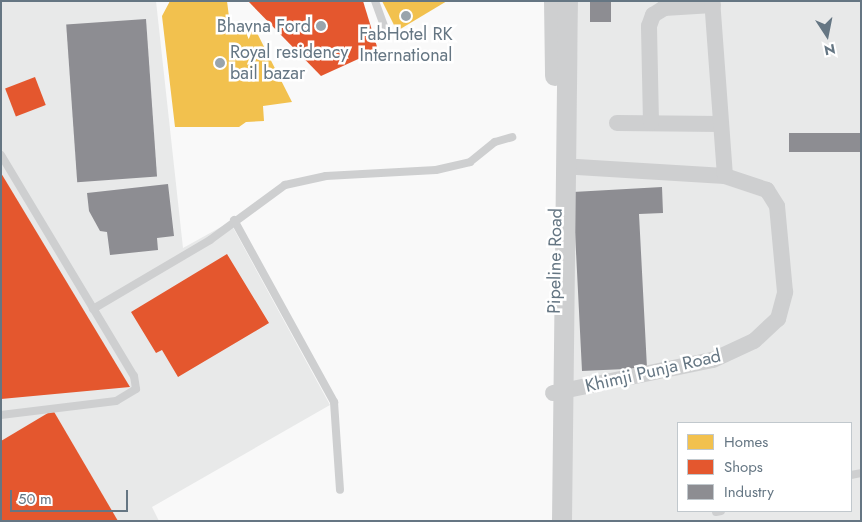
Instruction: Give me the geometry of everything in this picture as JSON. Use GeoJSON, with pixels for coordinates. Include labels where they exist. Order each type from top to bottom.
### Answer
{"type":"FeatureCollection","features":[{"type":"Feature","properties":{"kind":"street","name":"Pipeline Road"},"geometry":{"type":"LineString","coordinates":[[554,1],[558,392],[558,496],[554,521]]}},
{"type":"Feature","properties":{"kind":"street"},"geometry":{"type":"LineString","coordinates":[[558,392],[568,1]]}},
{"type":"Feature","properties":{"kind":"street"},"geometry":{"type":"LineString","coordinates":[[652,123],[649,26],[653,15],[664,8],[712,3],[725,176]]}},
{"type":"Feature","properties":{"kind":"street"},"geometry":{"type":"LineString","coordinates":[[617,123],[721,124]]}},
{"type":"Feature","properties":{"kind":"street","name":"Khimji Punja Road"},"geometry":{"type":"LineString","coordinates":[[558,392],[713,360],[754,341],[778,319],[785,292],[777,206],[767,190],[725,176],[577,167]]}},
{"type":"Feature","properties":{"kind":"street"},"geometry":{"type":"LineString","coordinates":[[558,496],[562,521]]}},
{"type":"Feature","properties":{"kind":"lane"},"geometry":{"type":"LineString","coordinates":[[375,1],[386,31]]}},
{"type":"Feature","properties":{"kind":"lane"},"geometry":{"type":"LineString","coordinates":[[93,309],[210,240],[234,220],[285,185],[326,176],[436,170],[470,162],[495,142],[512,136]]}},
{"type":"Feature","properties":{"kind":"lane"},"geometry":{"type":"LineString","coordinates":[[1,155],[134,376],[136,389],[116,401],[1,416]]}},
{"type":"Feature","properties":{"kind":"lane"},"geometry":{"type":"LineString","coordinates":[[234,220],[334,402],[340,490]]}},
{"type":"Feature","properties":{"kind":"shaded area"},"geometry":{"type":"Polygon","coordinates":[[[1,1],[156,1],[183,248],[230,222],[330,405],[152,507],[159,521],[1,521],[1,1]]]}},
{"type":"Feature","properties":{"kind":"shaded area"},"geometry":{"type":"Polygon","coordinates":[[[578,1],[861,1],[861,521],[569,521],[578,1]]]}},
{"type":"Feature","properties":{"kind":"building: Homes","name":"Royal residency bail bazar"},"geometry":{"type":"Polygon","coordinates":[[[170,1],[227,1],[230,25],[253,25],[292,102],[263,106],[264,121],[246,122],[239,127],[175,127],[162,16],[170,1]]]}},
{"type":"Feature","properties":{"kind":"building: Homes","name":"FabHotel RK International"},"geometry":{"type":"Polygon","coordinates":[[[382,1],[447,1],[397,31],[382,1]]]}},
{"type":"Feature","properties":{"kind":"building: Shops","name":"Bhavna Ford"},"geometry":{"type":"Polygon","coordinates":[[[248,1],[363,1],[378,50],[321,76],[248,1]]]}},
{"type":"Feature","properties":{"kind":"building: Shops"},"geometry":{"type":"Polygon","coordinates":[[[35,77],[46,105],[16,116],[5,88],[35,77]]]}},
{"type":"Feature","properties":{"kind":"building: Shops"},"geometry":{"type":"Polygon","coordinates":[[[1,173],[130,387],[1,399],[1,173]]]}},
{"type":"Feature","properties":{"kind":"building: Shops"},"geometry":{"type":"Polygon","coordinates":[[[227,254],[269,323],[178,377],[162,350],[156,353],[131,312],[227,254]]]}},
{"type":"Feature","properties":{"kind":"building: Shops"},"geometry":{"type":"Polygon","coordinates":[[[53,410],[118,521],[1,521],[1,441],[53,410]]]}},
{"type":"Feature","properties":{"kind":"building: Industry"},"geometry":{"type":"Polygon","coordinates":[[[590,1],[611,1],[611,22],[590,22],[590,1]]]}},
{"type":"Feature","properties":{"kind":"building: Industry"},"geometry":{"type":"Polygon","coordinates":[[[146,19],[157,177],[77,182],[66,25],[146,19]]]}},
{"type":"Feature","properties":{"kind":"building: Industry"},"geometry":{"type":"Polygon","coordinates":[[[789,133],[861,133],[861,152],[789,152],[789,133]]]}},
{"type":"Feature","properties":{"kind":"building: Industry"},"geometry":{"type":"Polygon","coordinates":[[[168,184],[174,236],[157,238],[158,250],[110,255],[107,232],[100,231],[89,211],[87,193],[168,184]]]}},
{"type":"Feature","properties":{"kind":"building: Industry"},"geometry":{"type":"Polygon","coordinates":[[[662,187],[663,213],[639,214],[647,368],[582,371],[573,192],[662,187]]]}},
{"type":"Feature","properties":{"kind":"place","name":"FabHotel RK International"},"geometry":{"type":"Point","coordinates":[406,16]}},
{"type":"Feature","properties":{"kind":"place","name":"Bhavna Ford"},"geometry":{"type":"Point","coordinates":[321,26]}},
{"type":"Feature","properties":{"kind":"place","name":"Royal residency bail bazar"},"geometry":{"type":"Point","coordinates":[220,63]}}]}
